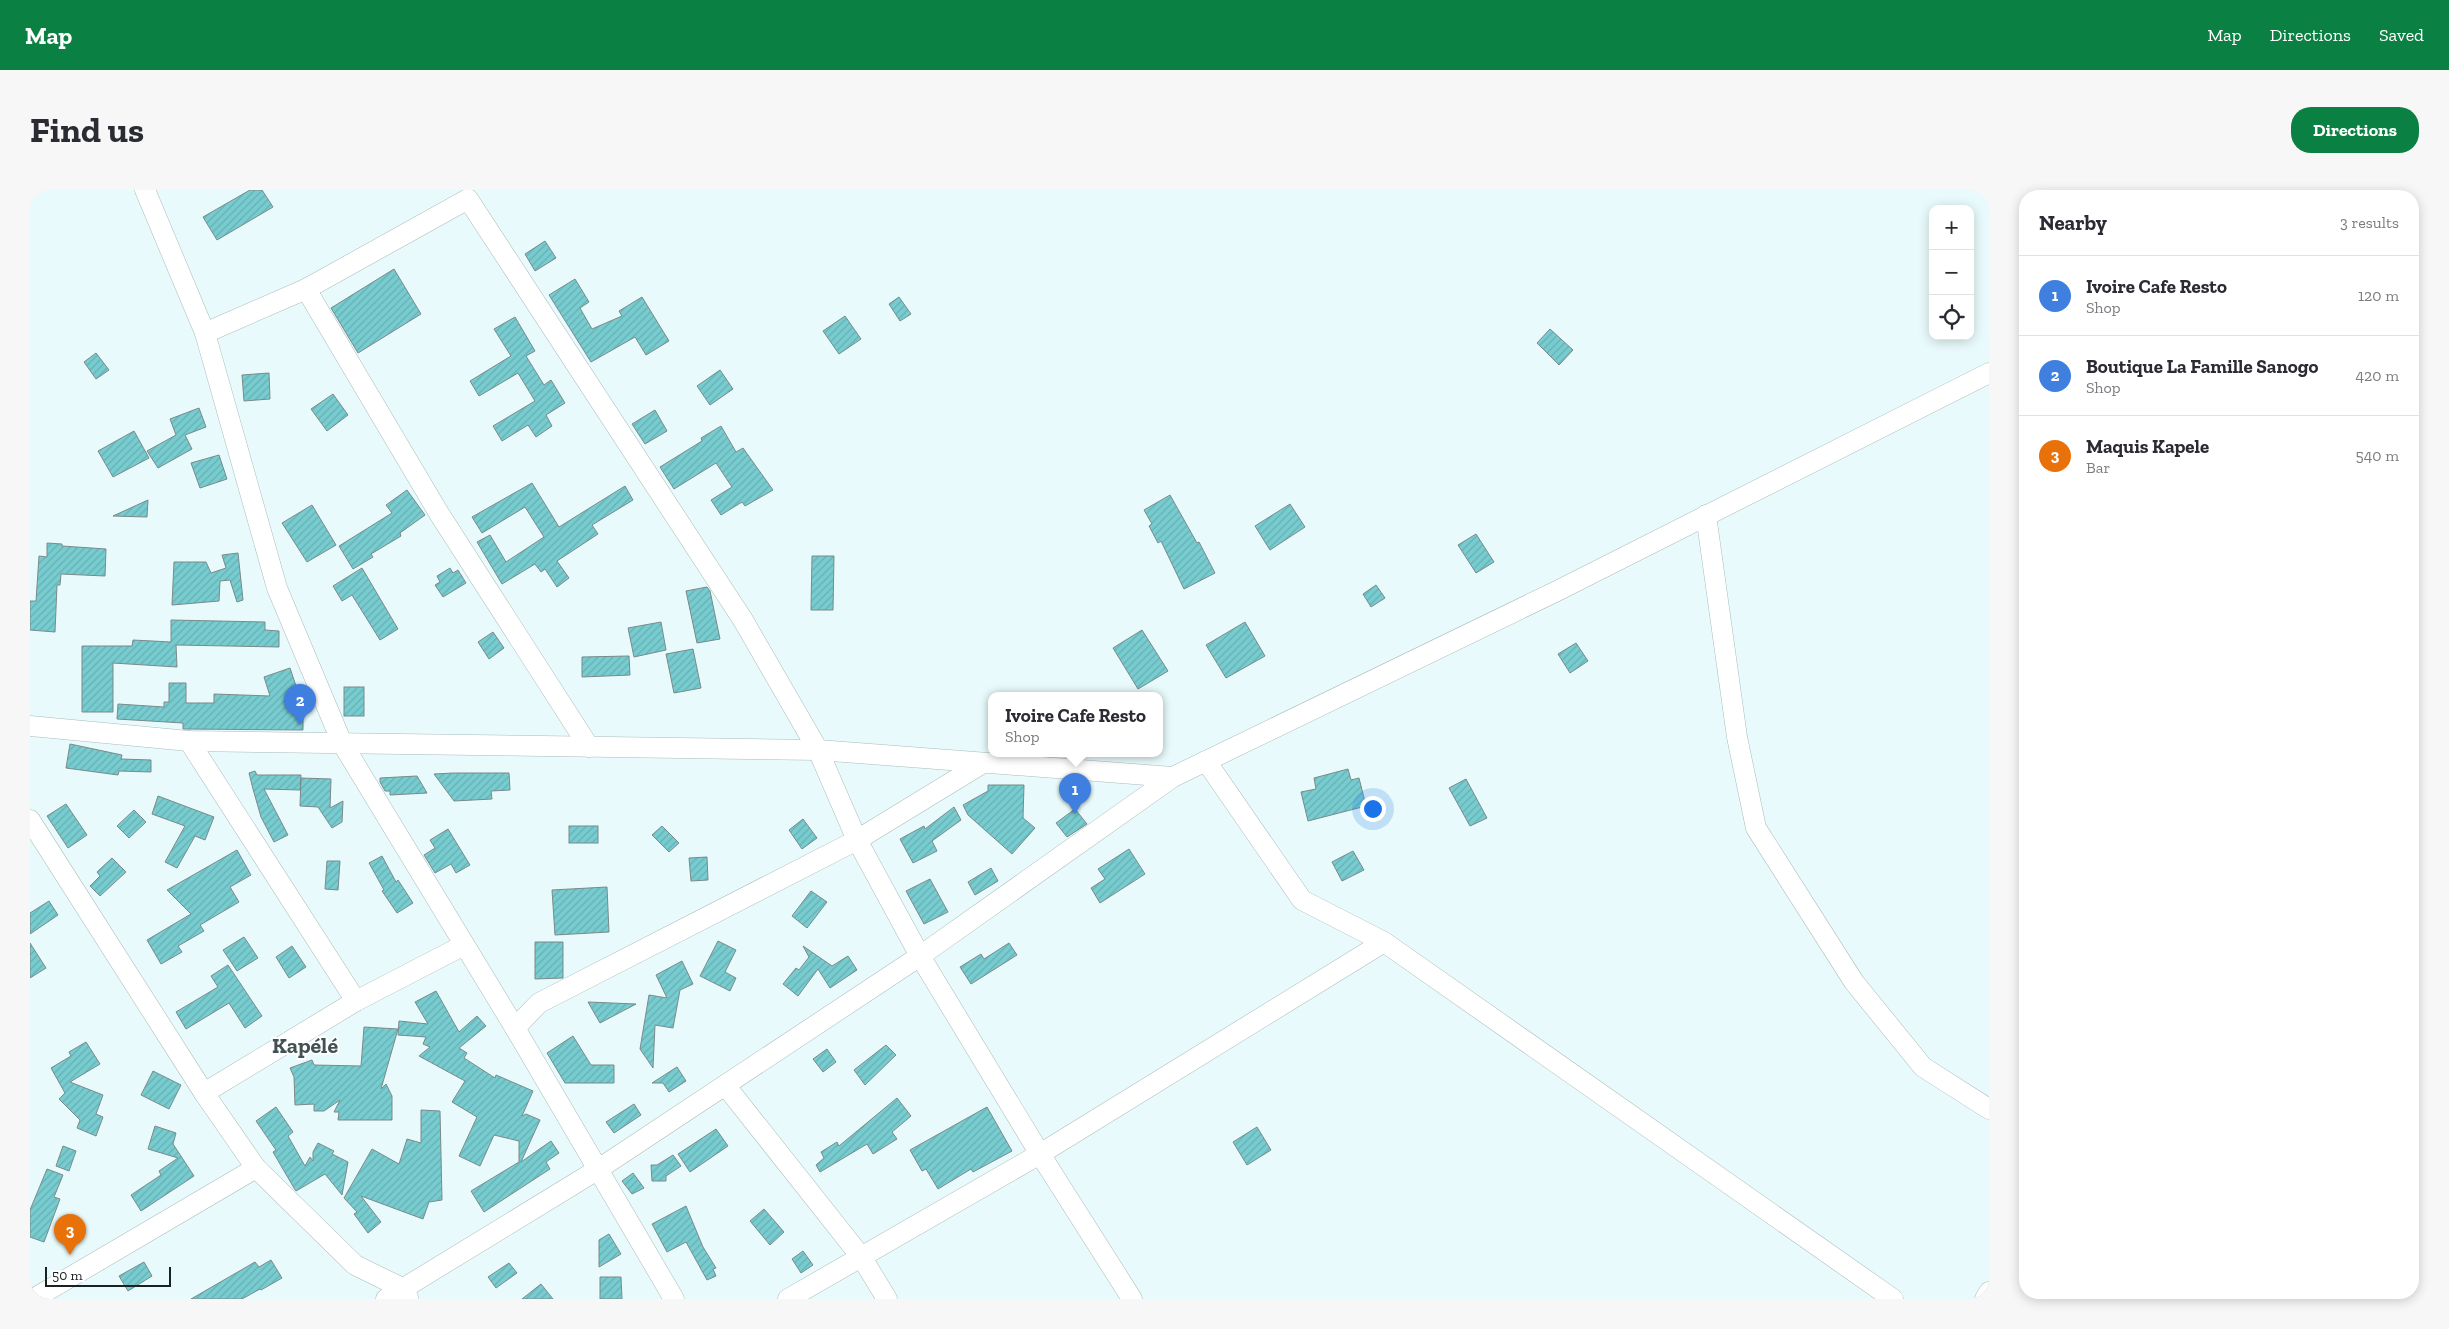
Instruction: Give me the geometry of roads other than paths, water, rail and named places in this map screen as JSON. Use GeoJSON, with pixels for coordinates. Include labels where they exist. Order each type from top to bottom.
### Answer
{"type":"FeatureCollection","features":[{"type":"Feature","properties":{"kind":"street"},"geometry":{"type":"LineString","coordinates":[[144,190],[205,333],[277,588],[342,743],[515,1028],[674,1299]]}},
{"type":"Feature","properties":{"kind":"street"},"geometry":{"type":"LineString","coordinates":[[205,333],[306,289],[468,199],[743,620],[818,750],[856,840],[920,956],[1040,1154],[1132,1299]]}},
{"type":"Feature","properties":{"kind":"street"},"geometry":{"type":"LineString","coordinates":[[306,289],[440,514],[589,747]]}},
{"type":"Feature","properties":{"kind":"street"},"geometry":{"type":"LineString","coordinates":[[30,820],[204,1093],[256,1168],[355,1265],[399,1295],[597,1170],[920,956],[1173,777],[1557,590],[1989,373]]}},
{"type":"Feature","properties":{"kind":"street"},"geometry":{"type":"LineString","coordinates":[[1706,515],[1737,737],[1756,828],[1854,982],[1917,1059],[1923,1066],[1989,1109]]}},
{"type":"Feature","properties":{"kind":"street"},"geometry":{"type":"LineString","coordinates":[[30,726],[189,741],[818,750],[1173,777]]}},
{"type":"Feature","properties":{"kind":"street"},"geometry":{"type":"LineString","coordinates":[[189,741],[356,1002]]}},
{"type":"Feature","properties":{"kind":"street"},"geometry":{"type":"LineString","coordinates":[[1206,761],[1302,900],[1384,942],[1893,1299]]}},
{"type":"Feature","properties":{"kind":"street"},"geometry":{"type":"LineString","coordinates":[[515,1028],[539,1003],[856,840],[983,763]]}},
{"type":"Feature","properties":{"kind":"street"},"geometry":{"type":"LineString","coordinates":[[788,1299],[1040,1154],[1384,942]]}},
{"type":"Feature","properties":{"kind":"street"},"geometry":{"type":"LineString","coordinates":[[204,1093],[356,1002],[464,945]]}},
{"type":"Feature","properties":{"kind":"street"},"geometry":{"type":"LineString","coordinates":[[725,1085],[862,1258],[887,1299]]}},
{"type":"Feature","properties":{"kind":"street"},"geometry":{"type":"LineString","coordinates":[[33,1299],[256,1168]]}},
{"type":"Feature","properties":{"kind":"street"},"geometry":{"type":"LineString","coordinates":[[1984,1299],[1989,1292]]}},
{"type":"Feature","properties":{"kind":"place","name":"Boutique La Famille Sanogo"},"geometry":{"type":"Point","coordinates":[300,725]}},
{"type":"Feature","properties":{"kind":"place","name":"Ivoire Cafe Resto"},"geometry":{"type":"Point","coordinates":[1075,814]}},
{"type":"Feature","properties":{"kind":"place","name":"Maquis Kapele"},"geometry":{"type":"Point","coordinates":[70,1255]}},
{"type":"Feature","properties":{"kind":"district","name":"Kapélé"},"geometry":{"type":"Point","coordinates":[305,1045]}}]}
